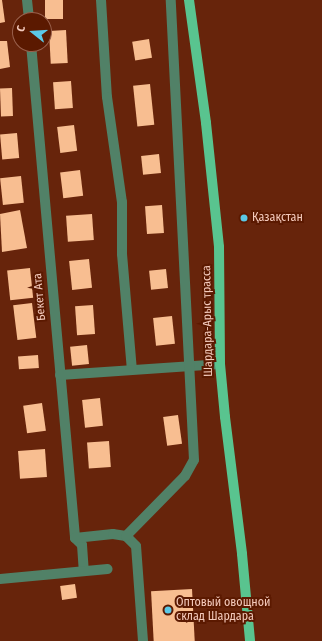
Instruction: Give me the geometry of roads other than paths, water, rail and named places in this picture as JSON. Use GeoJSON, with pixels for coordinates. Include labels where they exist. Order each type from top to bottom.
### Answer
{"type":"FeatureCollection","features":[{"type":"Feature","properties":{"kind":"main road","name":"Шардара-Арыс трасса"},"geometry":{"type":"LineString","coordinates":[[189,0],[206,123],[219,247],[220,364],[242,554],[250,641]]}},
{"type":"Feature","properties":{"kind":"street"},"geometry":{"type":"LineString","coordinates":[[27,0],[28,12]]}},
{"type":"Feature","properties":{"kind":"street"},"geometry":{"type":"LineString","coordinates":[[101,0],[107,97],[122,202],[122,254],[132,370]]}},
{"type":"Feature","properties":{"kind":"street"},"geometry":{"type":"LineString","coordinates":[[126,536],[185,476],[194,460],[171,0]]}},
{"type":"Feature","properties":{"kind":"street","name":"Бекет Ата"},"geometry":{"type":"LineString","coordinates":[[32,52],[60,375],[78,541],[84,571]]}},
{"type":"Feature","properties":{"kind":"street"},"geometry":{"type":"LineString","coordinates":[[60,375],[220,364]]}},
{"type":"Feature","properties":{"kind":"street"},"geometry":{"type":"LineString","coordinates":[[78,541],[113,534],[126,536],[136,546],[143,641]]}},
{"type":"Feature","properties":{"kind":"street"},"geometry":{"type":"LineString","coordinates":[[0,579],[108,569]]}},
{"type":"Feature","properties":{"kind":"place","name":"Қазақстан"},"geometry":{"type":"Point","coordinates":[244,218]}},
{"type":"Feature","properties":{"kind":"place","name":"Оптовый овощной склад Шардара"},"geometry":{"type":"Point","coordinates":[168,610]}}]}
